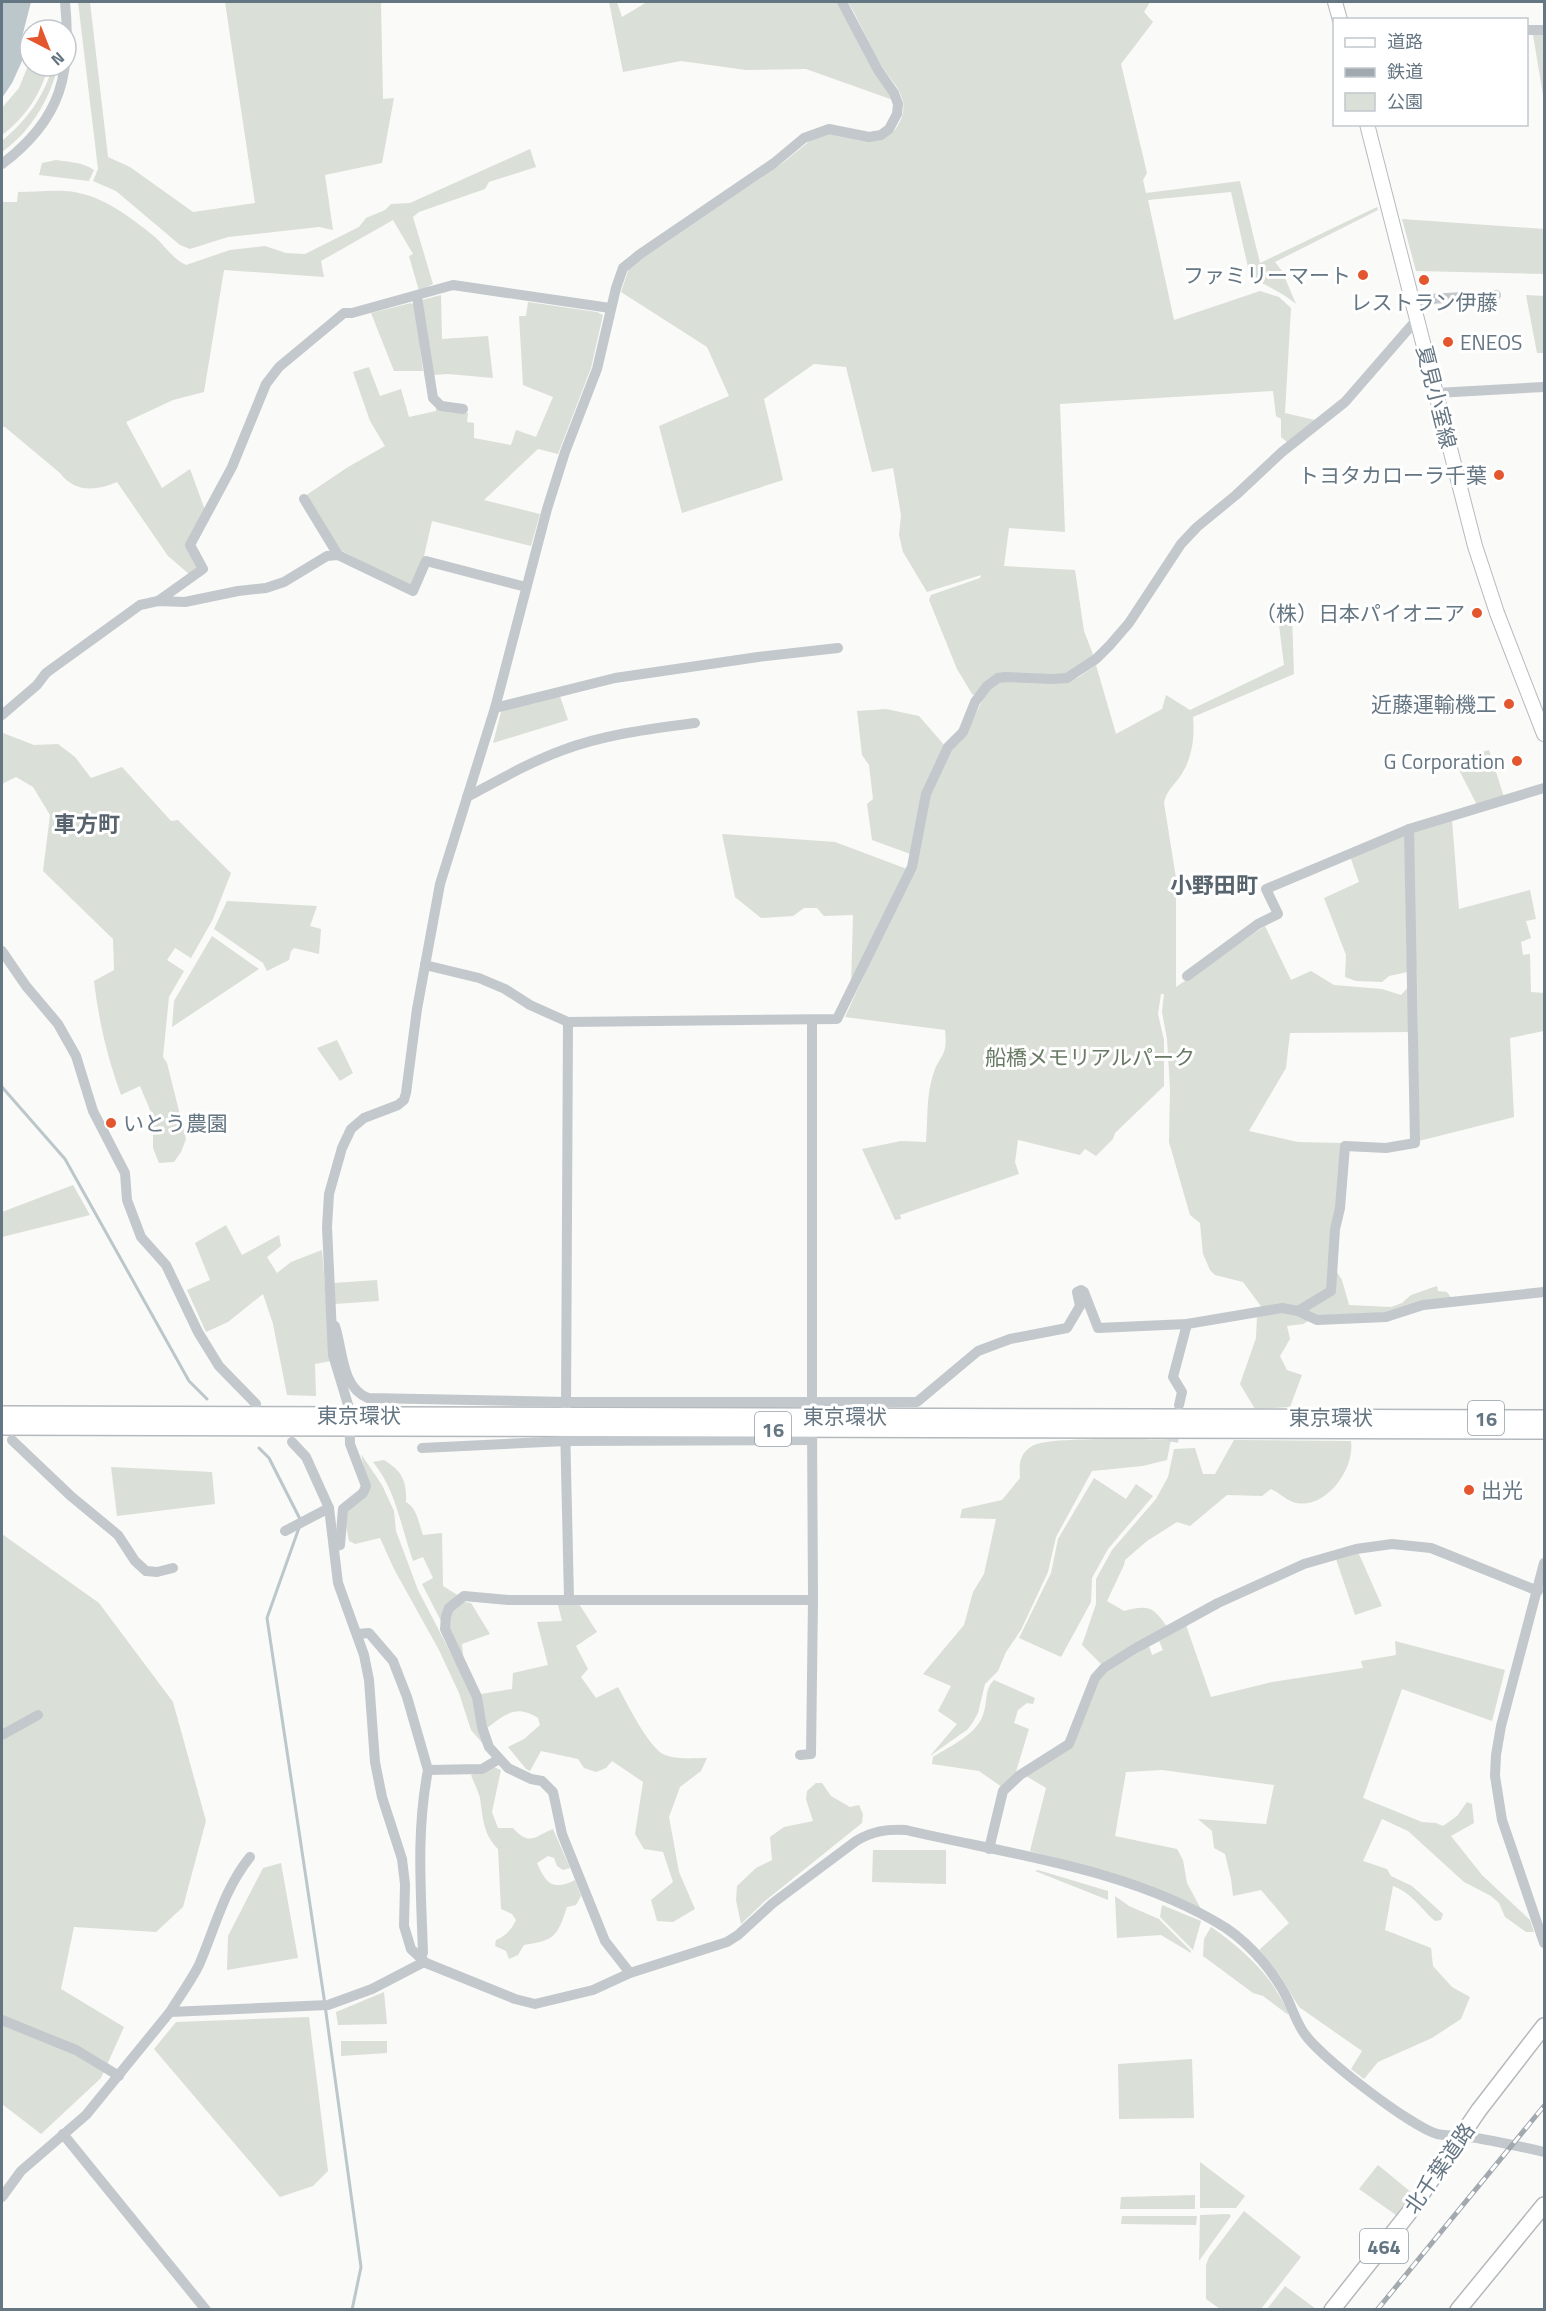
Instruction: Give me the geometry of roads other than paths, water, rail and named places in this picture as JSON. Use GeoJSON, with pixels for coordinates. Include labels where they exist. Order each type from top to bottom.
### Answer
{"type":"FeatureCollection","features":[{"type":"Feature","properties":{"kind":"highway","name":"東京環状"},"geometry":{"type":"LineString","coordinates":[[2,1414],[350,1422]]}},
{"type":"Feature","properties":{"kind":"highway","name":"東京環状"},"geometry":{"type":"LineString","coordinates":[[2,1427],[350,1422],[1545,1418]]}},
{"type":"Feature","properties":{"kind":"highway","name":"東京環状"},"geometry":{"type":"LineString","coordinates":[[812,1422],[1545,1431]]}},
{"type":"Feature","properties":{"kind":"highway","name":"北千葉道路"},"geometry":{"type":"LineString","coordinates":[[1332,2310],[1408,2214],[1462,2136],[1545,2026]]}},
{"type":"Feature","properties":{"kind":"highway"},"geometry":{"type":"LineString","coordinates":[[1458,2310],[1545,2205]]}},
{"type":"Feature","properties":{"kind":"main road"},"geometry":{"type":"LineString","coordinates":[[1335,2],[1339,18]]}},
{"type":"Feature","properties":{"kind":"main road","name":"夏見小室線"},"geometry":{"type":"LineString","coordinates":[[1368,126],[1484,576],[1545,734]]}},
{"type":"Feature","properties":{"kind":"street"},"geometry":{"type":"LineString","coordinates":[[2,164],[34,135],[58,94],[66,70],[68,47],[65,2]]}},
{"type":"Feature","properties":{"kind":"street"},"geometry":{"type":"LineString","coordinates":[[334,1546],[340,1545],[343,1509],[366,1489],[350,1444],[349,1408],[333,1355],[327,1227],[329,1194],[342,1148],[351,1129],[364,1118],[398,1106],[404,1100],[440,884],[495,708],[546,509],[597,369],[610,308],[623,268],[774,164],[804,138],[829,129],[869,137],[881,135],[889,129],[897,114],[898,104],[894,93],[878,70],[842,2]]}},
{"type":"Feature","properties":{"kind":"street"},"geometry":{"type":"LineString","coordinates":[[1528,30],[1545,30]]}},
{"type":"Feature","properties":{"kind":"street"},"geometry":{"type":"LineString","coordinates":[[158,601],[203,569],[190,545],[232,467],[266,384],[279,367],[344,313],[352,314],[453,285],[610,308]]}},
{"type":"Feature","properties":{"kind":"street"},"geometry":{"type":"LineString","coordinates":[[1413,300],[1496,295]]}},
{"type":"Feature","properties":{"kind":"street"},"geometry":{"type":"LineString","coordinates":[[417,297],[433,398],[441,406],[463,409]]}},
{"type":"Feature","properties":{"kind":"street"},"geometry":{"type":"LineString","coordinates":[[425,965],[479,978],[505,988],[530,1005],[568,1022],[837,1019],[912,867],[926,794],[948,747],[963,732],[975,702],[987,686],[1005,676],[1052,680],[1067,678],[1096,659],[1129,623],[1181,544],[1197,527],[1236,495],[1282,452],[1345,402],[1418,318]]}},
{"type":"Feature","properties":{"kind":"street"},"geometry":{"type":"LineString","coordinates":[[1436,393],[1545,387]]}},
{"type":"Feature","properties":{"kind":"street"},"geometry":{"type":"LineString","coordinates":[[304,499],[338,555]]}},
{"type":"Feature","properties":{"kind":"street"},"geometry":{"type":"LineString","coordinates":[[2,715],[37,685],[46,673],[140,605],[158,601],[185,602],[238,591],[266,588],[284,582],[327,556],[338,555],[413,591],[426,561],[526,587]]}},
{"type":"Feature","properties":{"kind":"street"},"geometry":{"type":"LineString","coordinates":[[495,708],[615,678],[838,648]]}},
{"type":"Feature","properties":{"kind":"street"},"geometry":{"type":"LineString","coordinates":[[468,796],[539,760],[589,741],[646,729],[695,723]]}},
{"type":"Feature","properties":{"kind":"street"},"geometry":{"type":"LineString","coordinates":[[1187,976],[1258,924],[1278,914],[1266,889],[1409,829],[1545,788]]}},
{"type":"Feature","properties":{"kind":"street"},"geometry":{"type":"LineString","coordinates":[[1298,1311],[1331,1291],[1335,1229],[1340,1208],[1345,1146],[1386,1148],[1415,1143],[1409,829]]}},
{"type":"Feature","properties":{"kind":"street"},"geometry":{"type":"LineString","coordinates":[[3,956],[58,1024],[76,1056],[98,1123],[125,1173],[127,1200],[141,1237],[166,1265],[198,1332],[219,1365],[256,1404]]}},
{"type":"Feature","properties":{"kind":"street"},"geometry":{"type":"LineString","coordinates":[[800,1755],[811,1754],[812,1020]]}},
{"type":"Feature","properties":{"kind":"street"},"geometry":{"type":"LineString","coordinates":[[568,1022],[566,1422],[569,1599]]}},
{"type":"Feature","properties":{"kind":"street"},"geometry":{"type":"LineString","coordinates":[[331,1312],[349,1381],[357,1391],[368,1398],[566,1422],[812,1422],[917,1402],[978,1351],[1010,1339],[1067,1328],[1080,1306],[1077,1292],[1081,1290],[1084,1292],[1098,1328],[1187,1324],[1275,1308],[1298,1311],[1317,1320],[1386,1317],[1422,1305],[1545,1292]]}},
{"type":"Feature","properties":{"kind":"street"},"geometry":{"type":"LineString","coordinates":[[1179,1405],[1182,1392],[1173,1377],[1187,1324]]}},
{"type":"Feature","properties":{"kind":"street"},"geometry":{"type":"LineString","coordinates":[[422,1448],[566,1422]]}},
{"type":"Feature","properties":{"kind":"street"},"geometry":{"type":"LineString","coordinates":[[12,1440],[72,1497],[118,1535],[135,1561],[146,1571],[158,1572],[173,1568]]}},
{"type":"Feature","properties":{"kind":"street"},"geometry":{"type":"LineString","coordinates":[[292,1442],[306,1457],[329,1508],[343,1600],[357,1634],[369,1680],[375,1762],[382,1797],[394,1830],[403,1870],[405,1933],[411,1949],[423,1958],[515,1999],[535,2004],[593,1990],[630,1973],[733,1938],[773,1903],[869,1833],[892,1829],[906,1830],[1111,1877],[1161,1895],[1228,1929],[1263,1963],[1287,1998],[1304,2033],[1319,2050],[1412,2122],[1435,2133],[1545,2152]]}},
{"type":"Feature","properties":{"kind":"street"},"geometry":{"type":"LineString","coordinates":[[290,1529],[329,1508]]}},
{"type":"Feature","properties":{"kind":"street"},"geometry":{"type":"LineString","coordinates":[[990,1849],[1003,1791],[1020,1775],[1069,1744],[1095,1678],[1104,1668],[1218,1604],[1304,1564],[1356,1549],[1392,1544],[1431,1548],[1538,1591]]}},
{"type":"Feature","properties":{"kind":"street"},"geometry":{"type":"LineString","coordinates":[[1545,1563],[1501,1726],[1495,1776],[1502,1820],[1545,1943]]}},
{"type":"Feature","properties":{"kind":"street"},"geometry":{"type":"LineString","coordinates":[[630,1973],[605,1941],[562,1834],[553,1792],[542,1781],[531,1779],[508,1768],[489,1747],[482,1727],[477,1697],[445,1629],[446,1616],[450,1608],[464,1596],[508,1600],[813,1600]]}},
{"type":"Feature","properties":{"kind":"street"},"geometry":{"type":"LineString","coordinates":[[357,1634],[369,1633],[393,1661],[407,1697],[428,1770],[420,1824],[418,1871],[421,1888],[423,1958]]}},
{"type":"Feature","properties":{"kind":"street"},"geometry":{"type":"LineString","coordinates":[[2,1735],[38,1715]]}},
{"type":"Feature","properties":{"kind":"street"},"geometry":{"type":"LineString","coordinates":[[428,1770],[472,1771],[482,1769],[499,1759]]}},
{"type":"Feature","properties":{"kind":"street"},"geometry":{"type":"LineString","coordinates":[[2,2197],[21,2171],[86,2115],[170,2012],[198,1967],[224,1899],[240,1869],[250,1857]]}},
{"type":"Feature","properties":{"kind":"street"},"geometry":{"type":"LineString","coordinates":[[403,1870],[418,1871]]}},
{"type":"Feature","properties":{"kind":"street"},"geometry":{"type":"LineString","coordinates":[[170,2012],[328,2005],[372,1989],[423,1958]]}},
{"type":"Feature","properties":{"kind":"street"},"geometry":{"type":"LineString","coordinates":[[2,2020],[76,2050],[119,2076]]}},
{"type":"Feature","properties":{"kind":"street"},"geometry":{"type":"LineString","coordinates":[[63,2134],[206,2310]]}},
{"type":"Feature","properties":{"kind":"waterway"},"geometry":{"type":"LineString","coordinates":[[2,1087],[65,1159],[189,1381],[207,1399]]}},
{"type":"Feature","properties":{"kind":"waterway"},"geometry":{"type":"LineString","coordinates":[[259,1448],[269,1458],[300,1519]]}},
{"type":"Feature","properties":{"kind":"waterway"},"geometry":{"type":"LineString","coordinates":[[300,1525],[267,1618],[324,1998],[361,2267],[352,2310]]}},
{"type":"Feature","properties":{"kind":"tunnel"},"geometry":{"type":"LineString","coordinates":[[1173,1442],[1176,1423]]}},
{"type":"Feature","properties":{"kind":"railway"},"geometry":{"type":"LineString","coordinates":[[1377,2310],[1544,2106]]}},
{"type":"Feature","properties":{"kind":"place","name":"ファミリーマート"},"geometry":{"type":"Point","coordinates":[1363,275]}},
{"type":"Feature","properties":{"kind":"place","name":"レストラン伊藤"},"geometry":{"type":"Point","coordinates":[1424,280]}},
{"type":"Feature","properties":{"kind":"place","name":"ENEOS"},"geometry":{"type":"Point","coordinates":[1448,342]}},
{"type":"Feature","properties":{"kind":"place","name":"トヨタカローラ千葉"},"geometry":{"type":"Point","coordinates":[1499,475]}},
{"type":"Feature","properties":{"kind":"place","name":"（株）日本パイオニア"},"geometry":{"type":"Point","coordinates":[1477,613]}},
{"type":"Feature","properties":{"kind":"place","name":"近藤運輸機工"},"geometry":{"type":"Point","coordinates":[1509,704]}},
{"type":"Feature","properties":{"kind":"place","name":"G Corporation"},"geometry":{"type":"Point","coordinates":[1517,761]}},
{"type":"Feature","properties":{"kind":"place","name":"いとう農園"},"geometry":{"type":"Point","coordinates":[111,1123]}},
{"type":"Feature","properties":{"kind":"place","name":"出光"},"geometry":{"type":"Point","coordinates":[1469,1490]}},
{"type":"Feature","properties":{"kind":"district","name":"車方町"},"geometry":{"type":"Point","coordinates":[87,824]}},
{"type":"Feature","properties":{"kind":"district","name":"小野田町"},"geometry":{"type":"Point","coordinates":[1214,885]}},
{"type":"Feature","properties":{"kind":"park label","name":"船橋メモリアルパーク"},"geometry":{"type":"Point","coordinates":[1090,1057]}}]}
